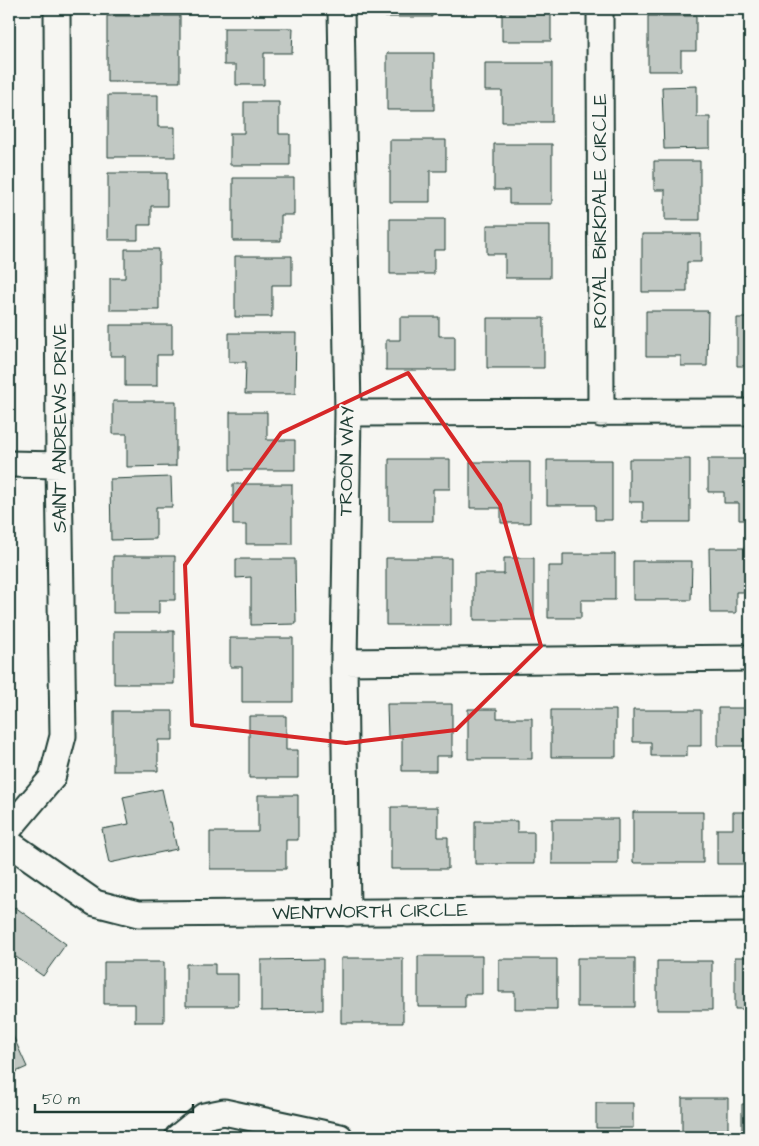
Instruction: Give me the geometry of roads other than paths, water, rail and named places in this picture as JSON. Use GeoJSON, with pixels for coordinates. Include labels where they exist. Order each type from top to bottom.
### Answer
{"type":"FeatureCollection","features":[{"type":"Feature","properties":{"kind":"street","name":"SAINT ANDREWS DRIVE"},"geometry":{"type":"LineString","coordinates":[[9,829],[52,778],[63,736],[57,9]]}},
{"type":"Feature","properties":{"kind":"street","name":"TROON WAY"},"geometry":{"type":"LineString","coordinates":[[341,9],[348,413],[344,662],[347,913]]}},
{"type":"Feature","properties":{"kind":"street","name":"ROYAL BIRKDALE CIRCLE"},"geometry":{"type":"LineString","coordinates":[[600,9],[601,414]]}},
{"type":"Feature","properties":{"kind":"street"},"geometry":{"type":"LineString","coordinates":[[348,413],[601,414],[750,412]]}},
{"type":"Feature","properties":{"kind":"street"},"geometry":{"type":"LineString","coordinates":[[9,464],[60,465]]}},
{"type":"Feature","properties":{"kind":"street"},"geometry":{"type":"LineString","coordinates":[[344,662],[750,658]]}},
{"type":"Feature","properties":{"kind":"street","name":"WENTWORTH CIRCLE"},"geometry":{"type":"LineString","coordinates":[[9,843],[95,903],[138,914],[750,909]]}},
{"type":"Feature","properties":{"kind":"street"},"geometry":{"type":"LineString","coordinates":[[178,1137],[204,1116],[224,1112],[340,1137]]}}]}
